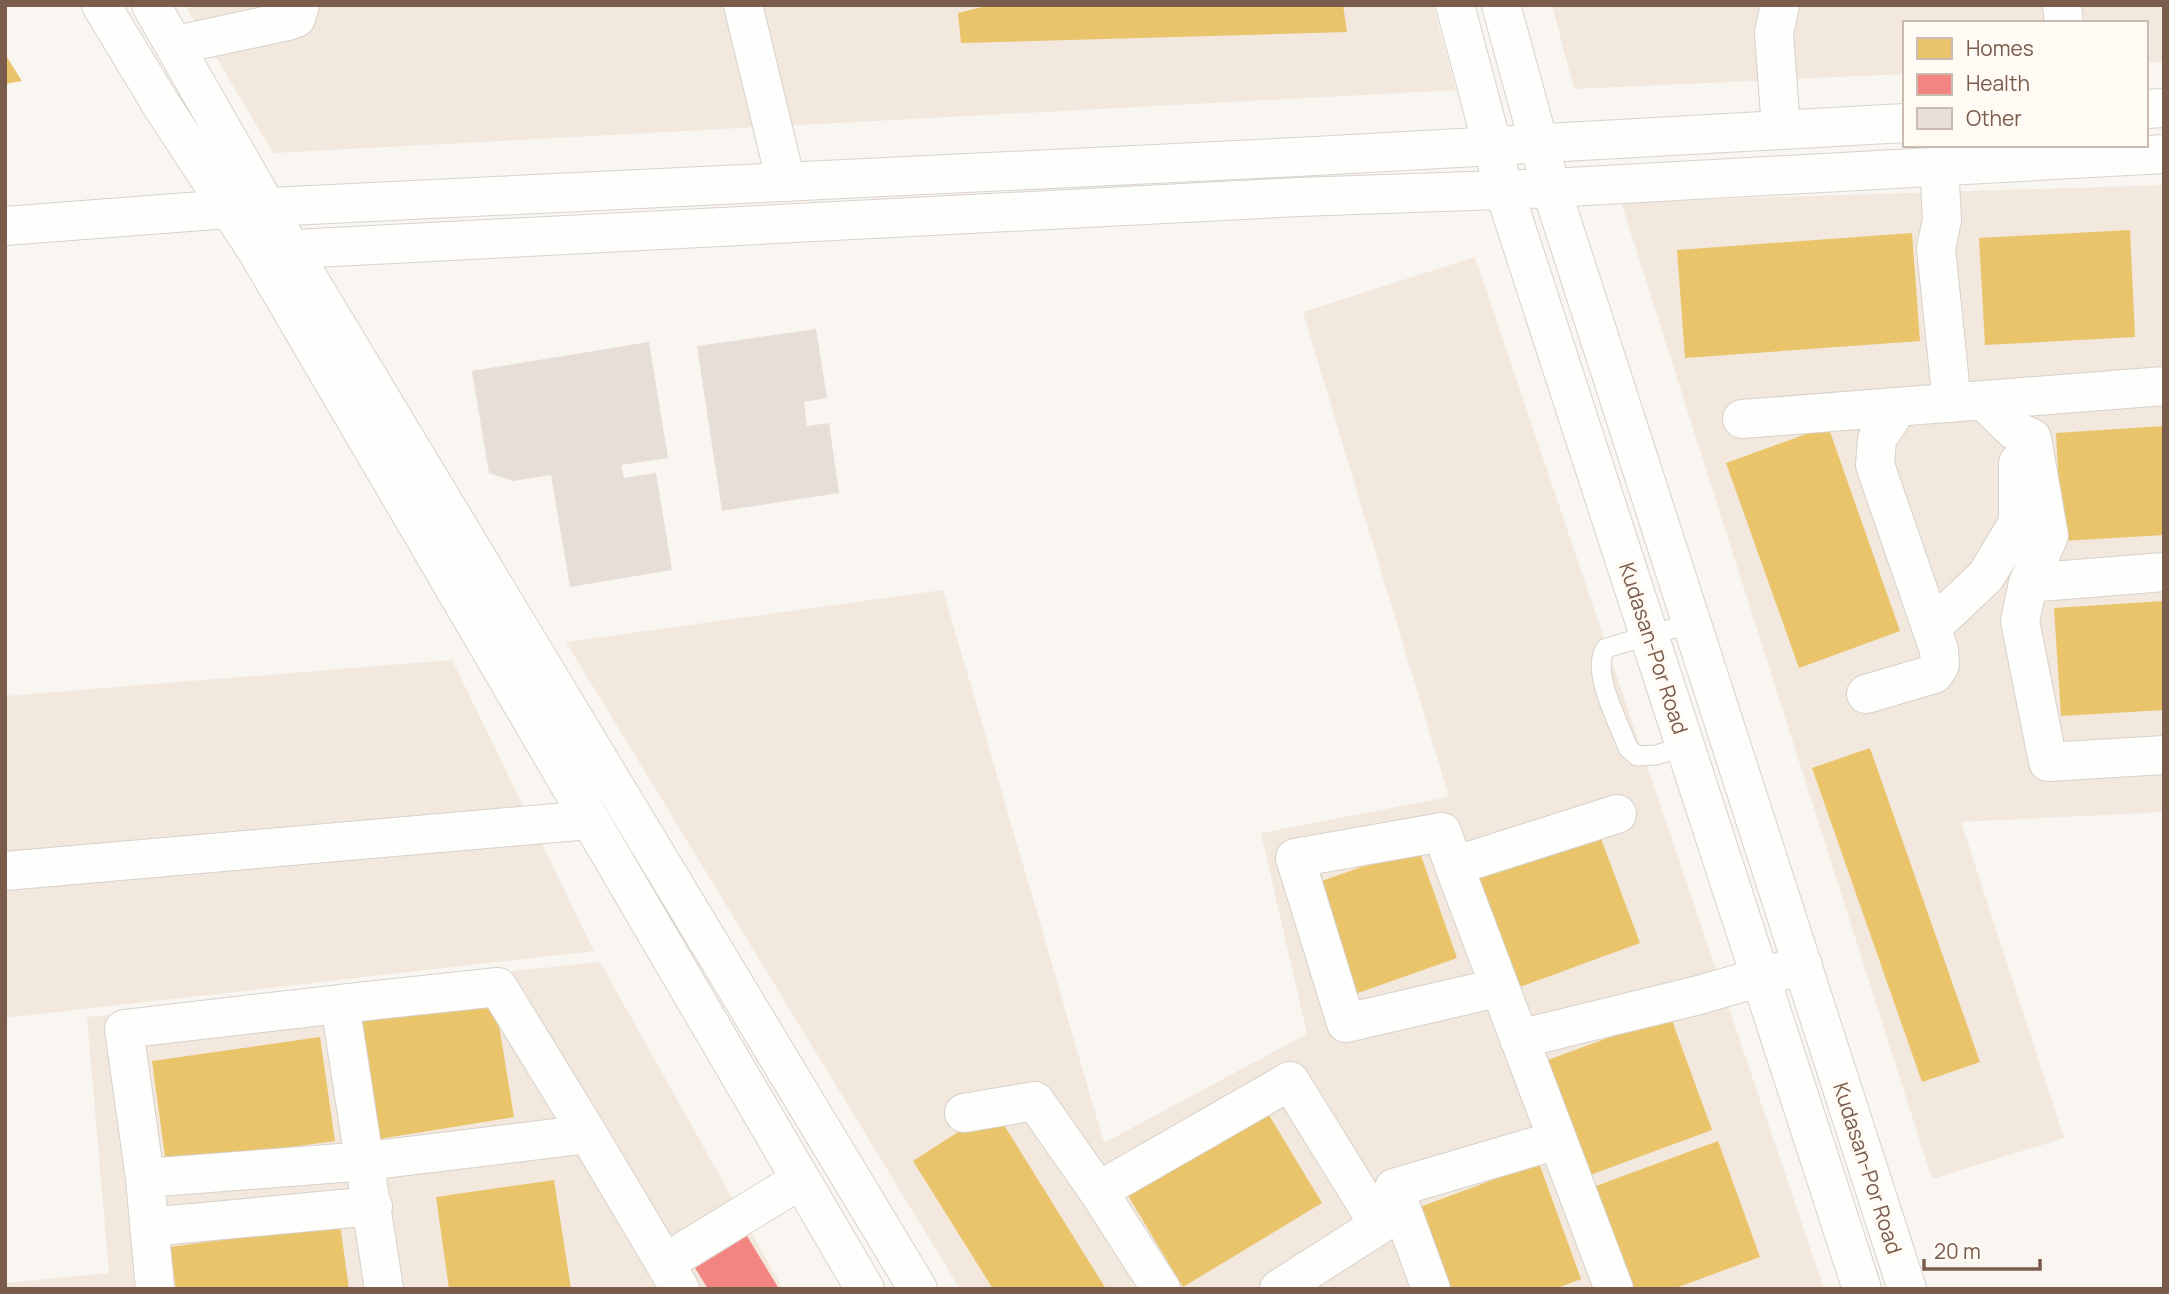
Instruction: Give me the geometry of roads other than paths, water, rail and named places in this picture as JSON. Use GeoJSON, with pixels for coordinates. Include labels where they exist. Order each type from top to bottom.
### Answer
{"type":"FeatureCollection","features":[{"type":"Feature","properties":{"kind":"street"},"geometry":{"type":"LineString","coordinates":[[101,5],[228,209],[274,250],[918,1289]]}},
{"type":"Feature","properties":{"kind":"street"},"geometry":{"type":"LineString","coordinates":[[151,5],[266,205],[274,250],[589,820],[865,1289]]}},
{"type":"Feature","properties":{"kind":"street"},"geometry":{"type":"LineString","coordinates":[[176,45],[288,21],[296,18],[300,5]]}},
{"type":"Feature","properties":{"kind":"street"},"geometry":{"type":"LineString","coordinates":[[743,5],[786,182]]}},
{"type":"Feature","properties":{"kind":"street","name":"Kudasan-Por Road"},"geometry":{"type":"LineString","coordinates":[[1455,5],[1504,190],[1862,1289]]}},
{"type":"Feature","properties":{"kind":"street","name":"Kudasan-Por Road"},"geometry":{"type":"LineString","coordinates":[[1501,5],[1551,188],[1907,1289]]}},
{"type":"Feature","properties":{"kind":"street"},"geometry":{"type":"LineString","coordinates":[[1780,5],[1774,33],[1781,130]]}},
{"type":"Feature","properties":{"kind":"street"},"geometry":{"type":"LineString","coordinates":[[5,226],[266,205],[1538,144],[1903,122]]}},
{"type":"Feature","properties":{"kind":"street"},"geometry":{"type":"LineString","coordinates":[[274,250],[1299,197],[1551,188],[2164,154]]}},
{"type":"Feature","properties":{"kind":"street"},"geometry":{"type":"LineString","coordinates":[[1939,165],[1942,220],[1936,248],[1971,402],[2014,430],[2032,438],[2049,536],[2028,583],[2020,621],[2048,761],[2164,755]]}},
{"type":"Feature","properties":{"kind":"street"},"geometry":{"type":"LineString","coordinates":[[1742,419],[2164,386]]}},
{"type":"Feature","properties":{"kind":"street"},"geometry":{"type":"LineString","coordinates":[[1866,694],[1934,674],[1940,665],[1931,628],[1875,465],[1877,439],[1898,407]]}},
{"type":"Feature","properties":{"kind":"street"},"geometry":{"type":"LineString","coordinates":[[1931,628],[1986,576],[2018,523],[2020,477],[2014,430]]}},
{"type":"Feature","properties":{"kind":"street"},"geometry":{"type":"LineString","coordinates":[[2028,583],[2164,572]]}},
{"type":"Feature","properties":{"kind":"street"},"geometry":{"type":"LineString","coordinates":[[1454,866],[1617,814]]}},
{"type":"Feature","properties":{"kind":"street"},"geometry":{"type":"LineString","coordinates":[[5,871],[589,820]]}},
{"type":"Feature","properties":{"kind":"street"},"geometry":{"type":"LineString","coordinates":[[1497,988],[1346,1023],[1295,858],[1442,832],[1497,988],[1614,1289]]}},
{"type":"Feature","properties":{"kind":"street"},"geometry":{"type":"LineString","coordinates":[[1519,1039],[1762,978],[1803,965]]}},
{"type":"Feature","properties":{"kind":"street"},"geometry":{"type":"LineString","coordinates":[[155,1289],[145,1178],[124,1030],[498,987],[673,1276],[800,1180]]}},
{"type":"Feature","properties":{"kind":"street"},"geometry":{"type":"LineString","coordinates":[[340,1004],[367,1161],[384,1289]]}},
{"type":"Feature","properties":{"kind":"street"},"geometry":{"type":"LineString","coordinates":[[1098,1191],[1290,1081],[1379,1225],[1279,1289]]}},
{"type":"Feature","properties":{"kind":"street"},"geometry":{"type":"LineString","coordinates":[[964,1114],[1035,1101],[1098,1191],[1161,1289]]}},
{"type":"Feature","properties":{"kind":"street"},"geometry":{"type":"LineString","coordinates":[[145,1178],[367,1161],[588,1134]]}},
{"type":"Feature","properties":{"kind":"street"},"geometry":{"type":"LineString","coordinates":[[1431,1289],[1394,1188],[1557,1140]]}},
{"type":"Feature","properties":{"kind":"street"},"geometry":{"type":"LineString","coordinates":[[149,1227],[373,1206]]}},
{"type":"Feature","properties":{"kind":"lane"},"geometry":{"type":"LineString","coordinates":[[1686,746],[1656,755],[1637,756],[1628,748],[1600,671],[1600,657],[1606,648],[1692,623]]}}]}
